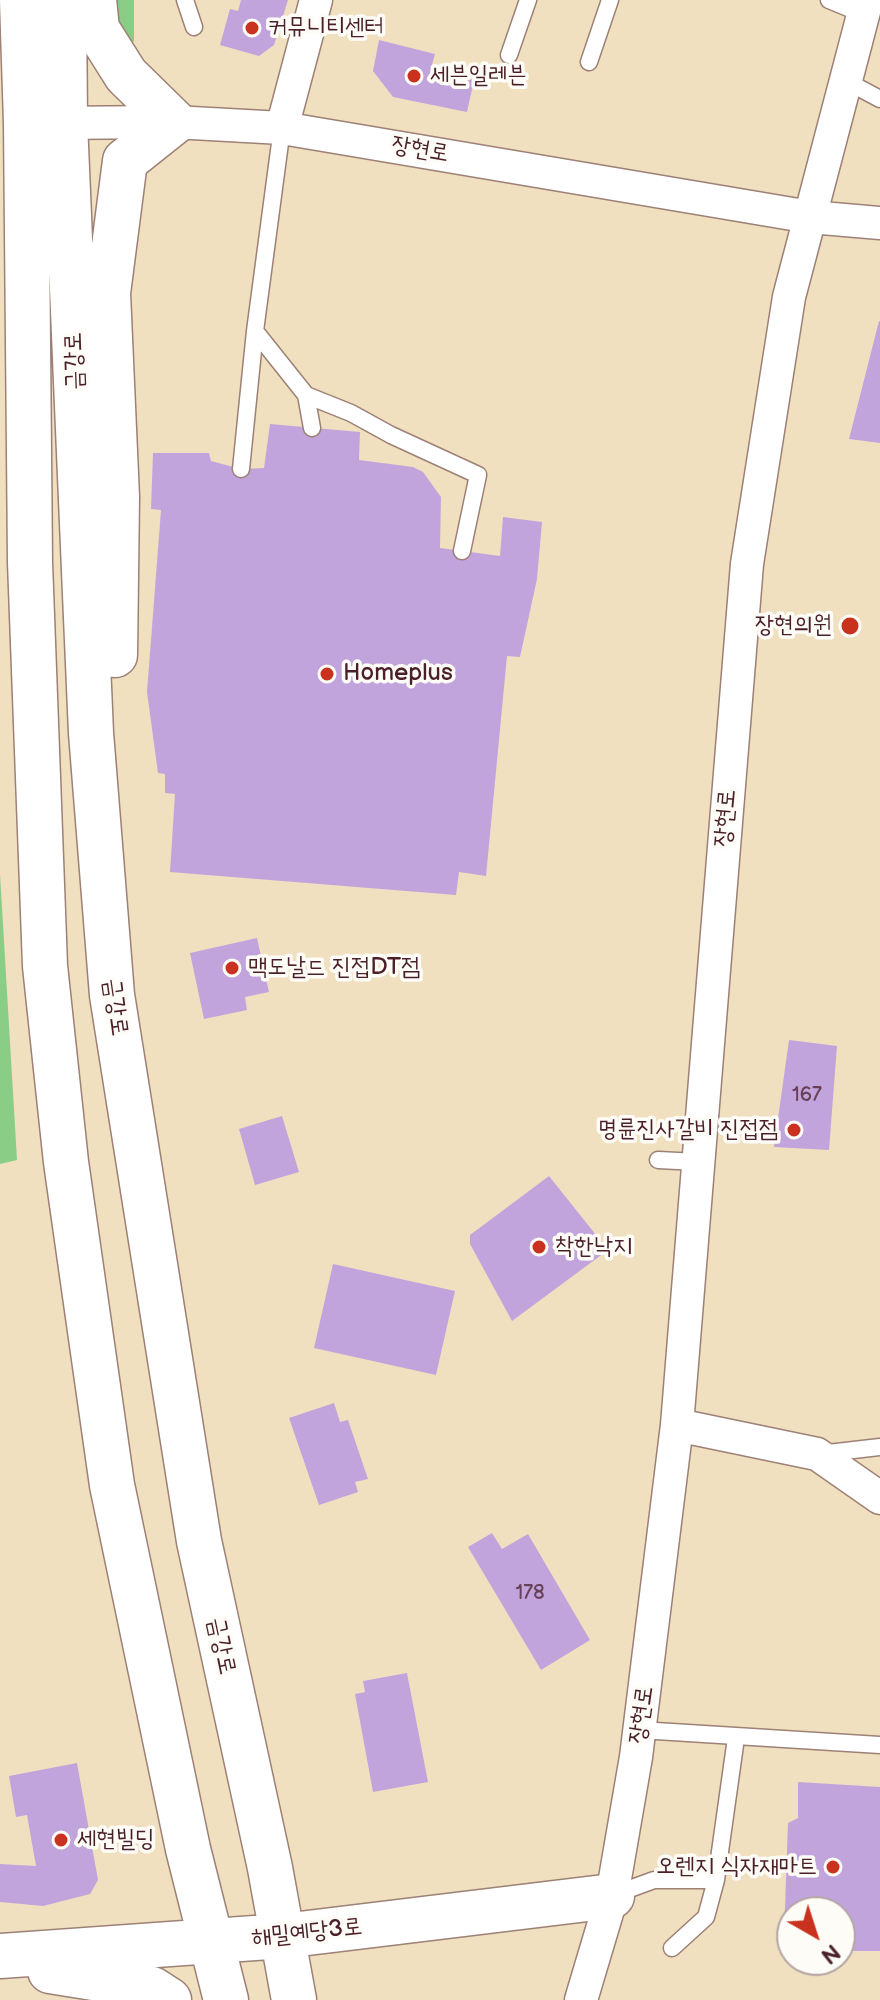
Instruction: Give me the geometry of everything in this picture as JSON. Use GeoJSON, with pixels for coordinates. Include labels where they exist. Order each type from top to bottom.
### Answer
{"type":"FeatureCollection","features":[{"type":"Feature","properties":{"kind":"main road","name":"금강로"},"geometry":{"type":"LineString","coordinates":[[22,0],[46,123],[106,937],[183,1452],[294,2000]]}},
{"type":"Feature","properties":{"kind":"main road","name":"금강로"},"geometry":{"type":"LineString","coordinates":[[64,0],[46,123],[30,562],[45,966],[66,1162],[112,1485],[210,1943],[226,2000]]}},
{"type":"Feature","properties":{"kind":"main road"},"geometry":{"type":"LineString","coordinates":[[94,0],[97,29],[126,75],[174,122],[125,161],[108,293],[117,497],[106,937]]}},
{"type":"Feature","properties":{"kind":"main road","name":"해밀예당3로"},"geometry":{"type":"LineString","coordinates":[[0,1956],[283,1936],[612,1896]]}},
{"type":"Feature","properties":{"kind":"main road"},"geometry":{"type":"LineString","coordinates":[[0,1965],[118,1981],[152,1989],[169,2000]]}},
{"type":"Feature","properties":{"kind":"street"},"geometry":{"type":"LineString","coordinates":[[282,128],[316,0]]}},
{"type":"Feature","properties":{"kind":"street","name":"장현로"},"geometry":{"type":"LineString","coordinates":[[581,2000],[612,1896],[640,1730],[677,1425],[747,564],[789,297],[865,7]]}},
{"type":"Feature","properties":{"kind":"street","name":"장현로"},"geometry":{"type":"LineString","coordinates":[[46,123],[174,122],[282,128],[810,217]]}},
{"type":"Feature","properties":{"kind":"street"},"geometry":{"type":"LineString","coordinates":[[810,217],[880,223]]}},
{"type":"Feature","properties":{"kind":"street"},"geometry":{"type":"LineString","coordinates":[[677,1425],[817,1454],[880,1498]]}},
{"type":"Feature","properties":{"kind":"lane"},"geometry":{"type":"LineString","coordinates":[[185,0],[194,27]]}},
{"type":"Feature","properties":{"kind":"lane"},"geometry":{"type":"LineString","coordinates":[[509,55],[528,0]]}},
{"type":"Feature","properties":{"kind":"lane"},"geometry":{"type":"LineString","coordinates":[[589,62],[610,0]]}},
{"type":"Feature","properties":{"kind":"lane"},"geometry":{"type":"LineString","coordinates":[[829,0],[865,7]]}},
{"type":"Feature","properties":{"kind":"lane"},"geometry":{"type":"LineString","coordinates":[[846,81],[880,99]]}},
{"type":"Feature","properties":{"kind":"lane"},"geometry":{"type":"LineString","coordinates":[[241,469],[255,331],[282,128]]}},
{"type":"Feature","properties":{"kind":"lane"},"geometry":{"type":"LineString","coordinates":[[255,331],[306,395],[312,428]]}},
{"type":"Feature","properties":{"kind":"lane"},"geometry":{"type":"LineString","coordinates":[[306,395],[351,413],[478,475],[462,551]]}},
{"type":"Feature","properties":{"kind":"lane"},"geometry":{"type":"LineString","coordinates":[[658,1160],[698,1162]]}},
{"type":"Feature","properties":{"kind":"lane"},"geometry":{"type":"LineString","coordinates":[[817,1454],[880,1447]]}},
{"type":"Feature","properties":{"kind":"lane"},"geometry":{"type":"LineString","coordinates":[[640,1730],[880,1745]]}},
{"type":"Feature","properties":{"kind":"lane"},"geometry":{"type":"LineString","coordinates":[[672,1948],[706,1917],[716,1880],[736,1738]]}},
{"type":"Feature","properties":{"kind":"lane"},"geometry":{"type":"LineString","coordinates":[[612,1896],[654,1880],[716,1880]]}},
{"type":"Feature","properties":{"kind":"green space"},"geometry":{"type":"Polygon","coordinates":[[[115,0],[134,0],[134,41],[130,46],[117,35],[115,0]]]}},
{"type":"Feature","properties":{"kind":"green space"},"geometry":{"type":"Polygon","coordinates":[[[0,874],[17,1160],[0,1164],[0,874]]]}},
{"type":"Feature","properties":{"kind":"building","name":"커뮤니티센터"},"geometry":{"type":"Polygon","coordinates":[[[241,0],[288,0],[274,45],[259,56],[220,45],[230,9],[238,11],[241,0]]]}},
{"type":"Feature","properties":{"kind":"building","name":"세븐일레븐"},"geometry":{"type":"Polygon","coordinates":[[[379,40],[435,54],[430,72],[474,80],[467,112],[393,97],[373,71],[379,40]]]}},
{"type":"Feature","properties":{"kind":"building"},"geometry":{"type":"Polygon","coordinates":[[[880,321],[880,443],[849,439],[880,321]]]}},
{"type":"Feature","properties":{"kind":"building","name":"Homeplus"},"geometry":{"type":"Polygon","coordinates":[[[270,424],[360,432],[359,460],[413,467],[423,472],[441,497],[440,548],[500,556],[503,517],[542,522],[537,579],[520,657],[507,656],[486,876],[459,872],[456,895],[170,872],[175,794],[165,793],[165,774],[158,773],[147,692],[161,510],[151,509],[153,453],[209,453],[211,461],[241,469],[264,468],[270,424]]]}},
{"type":"Feature","properties":{"kind":"building"},"geometry":{"type":"Polygon","coordinates":[[[257,938],[269,992],[245,997],[247,1010],[204,1019],[190,953],[257,938]]]}},
{"type":"Feature","properties":{"kind":"building"},"geometry":{"type":"Polygon","coordinates":[[[789,1040],[837,1046],[829,1150],[774,1147],[789,1040]]]}},
{"type":"Feature","properties":{"kind":"building"},"geometry":{"type":"Polygon","coordinates":[[[282,1116],[299,1172],[255,1185],[239,1129],[282,1116]]]}},
{"type":"Feature","properties":{"kind":"building","name":"착한낙지"},"geometry":{"type":"Polygon","coordinates":[[[549,1176],[608,1250],[512,1321],[470,1244],[470,1235],[549,1176]]]}},
{"type":"Feature","properties":{"kind":"building"},"geometry":{"type":"Polygon","coordinates":[[[333,1264],[455,1291],[436,1375],[314,1348],[333,1264]]]}},
{"type":"Feature","properties":{"kind":"building"},"geometry":{"type":"Polygon","coordinates":[[[334,1403],[340,1422],[348,1420],[368,1479],[355,1482],[358,1492],[319,1505],[289,1418],[334,1403]]]}},
{"type":"Feature","properties":{"kind":"building"},"geometry":{"type":"Polygon","coordinates":[[[492,1533],[502,1549],[528,1534],[590,1640],[541,1670],[468,1547],[492,1533]]]}},
{"type":"Feature","properties":{"kind":"building"},"geometry":{"type":"Polygon","coordinates":[[[407,1673],[428,1782],[373,1792],[355,1694],[365,1692],[363,1681],[407,1673]]]}},
{"type":"Feature","properties":{"kind":"building","name":"세현빌딩"},"geometry":{"type":"Polygon","coordinates":[[[77,1763],[98,1880],[90,1894],[43,1906],[0,1902],[0,1864],[36,1866],[27,1815],[16,1817],[9,1776],[77,1763]]]}},
{"type":"Feature","properties":{"kind":"building","name":"오렌지 식자재마트"},"geometry":{"type":"Polygon","coordinates":[[[798,1782],[880,1787],[880,1951],[856,1951],[856,1896],[785,1896],[788,1823],[798,1818],[798,1782]]]}},
{"type":"Feature","properties":{"kind":"place","name":"커뮤니티센터"},"geometry":{"type":"Point","coordinates":[252,28]}},
{"type":"Feature","properties":{"kind":"place","name":"세븐일레븐"},"geometry":{"type":"Point","coordinates":[414,76]}},
{"type":"Feature","properties":{"kind":"place","name":"장현의원"},"geometry":{"type":"Point","coordinates":[850,626]}},
{"type":"Feature","properties":{"kind":"place","name":"Homeplus"},"geometry":{"type":"Point","coordinates":[327,674]}},
{"type":"Feature","properties":{"kind":"place","name":"맥도날드 진접DT점"},"geometry":{"type":"Point","coordinates":[232,968]}},
{"type":"Feature","properties":{"kind":"place","name":"명륜진사갈비 진접점"},"geometry":{"type":"Point","coordinates":[794,1130]}},
{"type":"Feature","properties":{"kind":"place","name":"착한낙지"},"geometry":{"type":"Point","coordinates":[539,1247]}},
{"type":"Feature","properties":{"kind":"place","name":"세현빌딩"},"geometry":{"type":"Point","coordinates":[61,1840]}},
{"type":"Feature","properties":{"kind":"place","name":"오렌지 식자재마트"},"geometry":{"type":"Point","coordinates":[833,1867]}}]}
